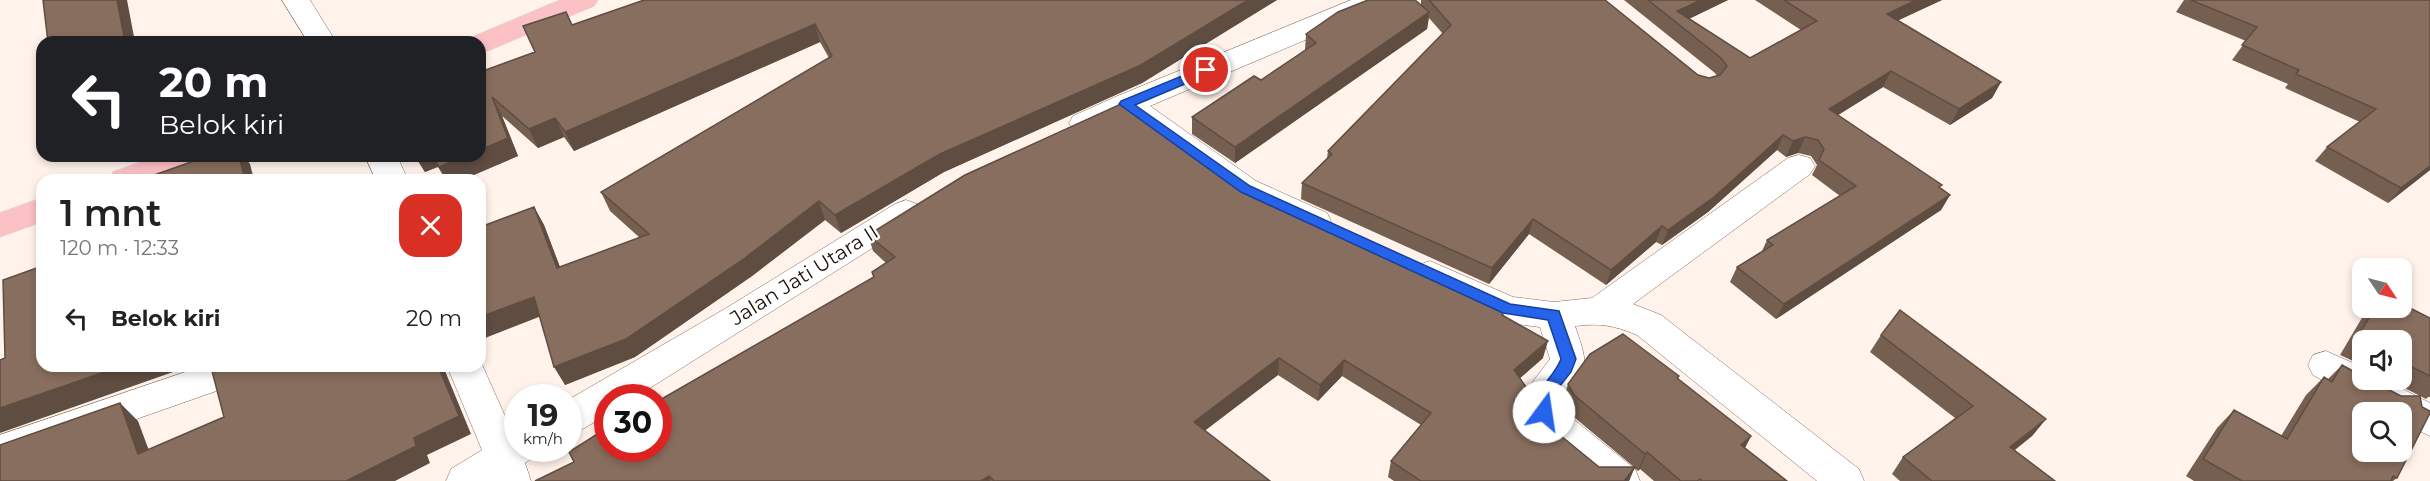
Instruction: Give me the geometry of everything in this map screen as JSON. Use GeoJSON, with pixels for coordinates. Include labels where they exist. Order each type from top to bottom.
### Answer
{"type":"FeatureCollection","features":[{"type":"Feature","properties":{"kind":"main road"},"geometry":{"type":"LineString","coordinates":[[486,41],[584,0]]}},
{"type":"Feature","properties":{"kind":"main road"},"geometry":{"type":"LineString","coordinates":[[140,174],[174,162]]}},
{"type":"Feature","properties":{"kind":"main road"},"geometry":{"type":"LineString","coordinates":[[0,225],[36,212]]}},
{"type":"Feature","properties":{"kind":"street"},"geometry":{"type":"LineString","coordinates":[[296,0],[318,36]]}},
{"type":"Feature","properties":{"kind":"street"},"geometry":{"type":"LineString","coordinates":[[1054,136],[1375,0]]}},
{"type":"Feature","properties":{"kind":"street"},"geometry":{"type":"LineString","coordinates":[[1126,104],[1245,189],[1340,232]]}},
{"type":"Feature","properties":{"kind":"street"},"geometry":{"type":"LineString","coordinates":[[1600,310],[1799,166]]}},
{"type":"Feature","properties":{"kind":"street","name":"Jalan Jati Utara II"},"geometry":{"type":"LineString","coordinates":[[582,410],[749,310],[929,198]]}},
{"type":"Feature","properties":{"kind":"street"},"geometry":{"type":"LineString","coordinates":[[1403,261],[1508,310],[1554,315],[1600,310],[1622,314],[1649,325],[1845,481]]}},
{"type":"Feature","properties":{"kind":"street"},"geometry":{"type":"LineString","coordinates":[[1554,315],[1568,359],[1566,368],[1546,390],[1541,400],[1544,412],[1554,425],[1621,481]]}},
{"type":"Feature","properties":{"kind":"street"},"geometry":{"type":"LineString","coordinates":[[2326,365],[2430,422]]}},
{"type":"Feature","properties":{"kind":"street"},"geometry":{"type":"LineString","coordinates":[[0,451],[229,372]]}},
{"type":"Feature","properties":{"kind":"street"},"geometry":{"type":"LineString","coordinates":[[468,372],[504,447]]}},
{"type":"Feature","properties":{"kind":"street"},"geometry":{"type":"LineString","coordinates":[[465,481],[511,462]]}},
{"type":"Feature","properties":{"kind":"building"},"geometry":{"type":"Polygon","coordinates":[[[43,0],[117,0],[124,36],[47,36],[43,0]]]}},
{"type":"Feature","properties":{"kind":"building"},"geometry":{"type":"Polygon","coordinates":[[[644,0],[1248,0],[1141,65],[940,154],[835,215],[819,201],[745,258],[626,339],[554,367],[534,297],[486,315],[486,225],[534,207],[557,268],[649,234],[601,192],[832,56],[815,24],[565,132],[555,118],[529,129],[492,97],[508,138],[486,147],[486,70],[535,52],[523,26],[566,12],[572,25],[644,0]]]}},
{"type":"Feature","properties":{"kind":"building"},"geometry":{"type":"Polygon","coordinates":[[[1368,0],[1415,0],[1429,12],[1235,147],[1192,117],[1254,76],[1261,80],[1316,43],[1306,34],[1338,12],[1368,0]]]}},
{"type":"Feature","properties":{"kind":"building"},"geometry":{"type":"Polygon","coordinates":[[[1429,0],[1605,0],[1698,75],[1709,78],[1720,75],[1727,66],[1721,58],[1648,0],[1701,0],[1677,11],[1750,58],[1817,21],[1784,0],[1916,0],[1887,14],[2001,82],[1959,109],[1891,71],[1829,109],[1942,185],[1939,187],[1950,195],[1784,304],[1737,267],[1773,245],[1767,240],[1856,186],[1819,160],[1824,149],[1818,140],[1805,137],[1793,141],[1783,135],[1714,197],[1668,230],[1662,226],[1611,270],[1533,219],[1492,268],[1302,183],[1332,154],[1328,151],[1451,25],[1429,0]]]}},
{"type":"Feature","properties":{"kind":"building"},"geometry":{"type":"Polygon","coordinates":[[[2191,0],[2430,0],[2430,166],[2401,188],[2327,147],[2376,109],[2296,74],[2299,70],[2242,45],[2257,27],[2191,0]]]}},
{"type":"Feature","properties":{"kind":"building"},"geometry":{"type":"Polygon","coordinates":[[[1123,103],[1233,182],[1252,191],[1272,206],[1276,202],[1472,292],[1470,294],[1504,313],[1502,315],[1548,341],[1514,370],[1526,387],[1537,410],[1555,431],[1599,467],[1635,467],[1624,481],[1421,481],[1391,461],[1431,413],[1344,360],[1320,385],[1279,358],[1194,422],[1270,481],[994,481],[989,476],[981,481],[535,481],[574,462],[582,462],[582,444],[594,436],[594,462],[672,462],[672,393],[874,277],[872,272],[895,257],[868,235],[965,175],[1123,103]]]}},
{"type":"Feature","properties":{"kind":"building"},"geometry":{"type":"Polygon","coordinates":[[[191,162],[240,162],[244,174],[157,174],[191,162]]]}},
{"type":"Feature","properties":{"kind":"building"},"geometry":{"type":"Polygon","coordinates":[[[436,162],[451,162],[439,167],[436,162]]]}},
{"type":"Feature","properties":{"kind":"building"},"geometry":{"type":"Polygon","coordinates":[[[36,268],[36,372],[105,372],[0,408],[0,360],[5,358],[3,280],[36,268]]]}},
{"type":"Feature","properties":{"kind":"building"},"geometry":{"type":"Polygon","coordinates":[[[2412,309],[2430,318],[2430,376],[2412,367],[2412,330],[2362,330],[2369,318],[2412,318],[2412,309]]]}},
{"type":"Feature","properties":{"kind":"building"},"geometry":{"type":"Polygon","coordinates":[[[1900,310],[2046,419],[2010,447],[2055,481],[1932,481],[1903,457],[1973,406],[1881,335],[1900,310]]]}},
{"type":"Feature","properties":{"kind":"building"},"geometry":{"type":"Polygon","coordinates":[[[1623,334],[1679,376],[1677,378],[1751,436],[1741,445],[1787,481],[1702,481],[1700,479],[1681,481],[1574,395],[1568,384],[1590,354],[1623,334]]]}},
{"type":"Feature","properties":{"kind":"building"},"geometry":{"type":"Polygon","coordinates":[[[2342,365],[2352,370],[2352,390],[2389,390],[2401,396],[2420,396],[2422,407],[2430,413],[2412,448],[2412,402],[2352,402],[2352,462],[2405,462],[2397,478],[2393,476],[2391,481],[2242,481],[2203,459],[2234,410],[2287,439],[2324,377],[2332,382],[2342,365]]]}},
{"type":"Feature","properties":{"kind":"building"},"geometry":{"type":"Polygon","coordinates":[[[212,372],[441,372],[459,416],[414,438],[416,446],[346,481],[0,481],[0,445],[120,403],[138,454],[224,417],[212,372]]]}},
{"type":"Feature","properties":{"kind":"route"},"geometry":{"type":"LineString","coordinates":[[1206,70],[1126,104],[1245,189],[1508,310],[1528,314],[1554,315],[1568,359],[1566,368],[1546,390],[1541,400],[1544,412]]}}]}
